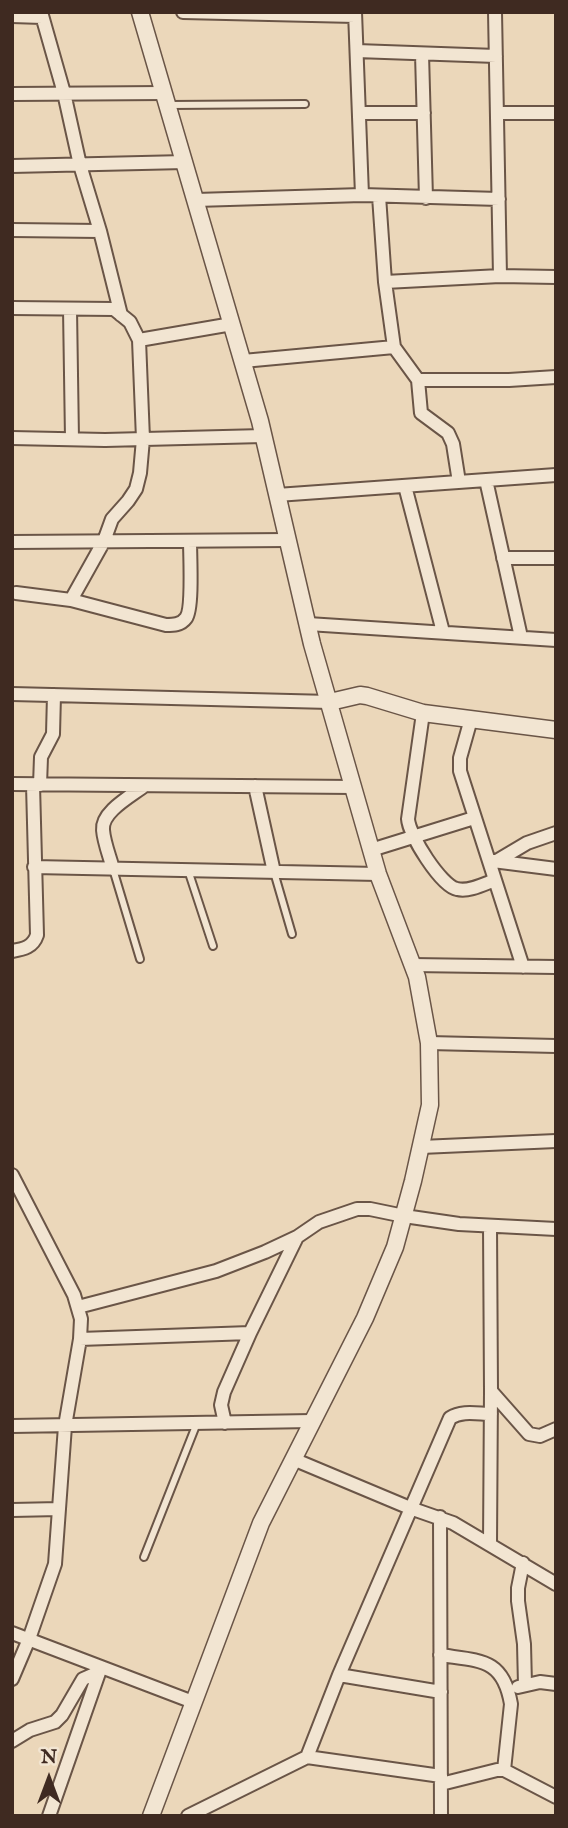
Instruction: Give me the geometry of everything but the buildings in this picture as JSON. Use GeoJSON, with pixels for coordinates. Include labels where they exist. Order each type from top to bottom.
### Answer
{"type":"FeatureCollection","features":[{"type":"Feature","properties":{"kind":"street"},"geometry":{"type":"LineString","coordinates":[[140,12],[243,361],[307,624],[371,850],[417,977],[429,1042],[430,1105],[395,1247],[365,1318],[261,1523],[193,1702],[154,1815]]}},
{"type":"Feature","properties":{"kind":"street"},"geometry":{"type":"LineString","coordinates":[[183,12],[355,14],[362,195]]}},
{"type":"Feature","properties":{"kind":"street"},"geometry":{"type":"LineString","coordinates":[[495,12],[500,276]]}},
{"type":"Feature","properties":{"kind":"street"},"geometry":{"type":"LineString","coordinates":[[12,16],[42,14],[121,315]]}},
{"type":"Feature","properties":{"kind":"street"},"geometry":{"type":"LineString","coordinates":[[356,51],[496,56]]}},
{"type":"Feature","properties":{"kind":"street"},"geometry":{"type":"LineString","coordinates":[[422,54],[426,198]]}},
{"type":"Feature","properties":{"kind":"street"},"geometry":{"type":"LineString","coordinates":[[12,94],[64,93],[166,99]]}},
{"type":"Feature","properties":{"kind":"street"},"geometry":{"type":"LineString","coordinates":[[359,113],[424,113]]}},
{"type":"Feature","properties":{"kind":"street"},"geometry":{"type":"LineString","coordinates":[[498,113],[556,113]]}},
{"type":"Feature","properties":{"kind":"street"},"geometry":{"type":"LineString","coordinates":[[12,166],[185,162]]}},
{"type":"Feature","properties":{"kind":"street"},"geometry":{"type":"LineString","coordinates":[[196,200],[362,195],[499,199]]}},
{"type":"Feature","properties":{"kind":"street"},"geometry":{"type":"LineString","coordinates":[[379,195],[385,282],[394,347],[418,380],[421,413],[448,433],[453,444],[459,482]]}},
{"type":"Feature","properties":{"kind":"street"},"geometry":{"type":"LineString","coordinates":[[12,230],[100,231]]}},
{"type":"Feature","properties":{"kind":"street"},"geometry":{"type":"LineString","coordinates":[[385,282],[500,276],[556,277]]}},
{"type":"Feature","properties":{"kind":"street"},"geometry":{"type":"LineString","coordinates":[[12,309],[114,309],[130,322],[139,340],[143,439],[136,489],[112,519],[104,541],[71,600]]}},
{"type":"Feature","properties":{"kind":"street"},"geometry":{"type":"LineString","coordinates":[[70,309],[72,439]]}},
{"type":"Feature","properties":{"kind":"street"},"geometry":{"type":"LineString","coordinates":[[139,340],[232,324]]}},
{"type":"Feature","properties":{"kind":"street"},"geometry":{"type":"LineString","coordinates":[[243,361],[394,347]]}},
{"type":"Feature","properties":{"kind":"street"},"geometry":{"type":"LineString","coordinates":[[418,380],[556,377]]}},
{"type":"Feature","properties":{"kind":"street"},"geometry":{"type":"LineString","coordinates":[[12,438],[263,436]]}},
{"type":"Feature","properties":{"kind":"street"},"geometry":{"type":"LineString","coordinates":[[277,495],[556,475]]}},
{"type":"Feature","properties":{"kind":"street"},"geometry":{"type":"LineString","coordinates":[[486,480],[521,637]]}},
{"type":"Feature","properties":{"kind":"street"},"geometry":{"type":"LineString","coordinates":[[405,486],[443,632]]}},
{"type":"Feature","properties":{"kind":"street"},"geometry":{"type":"LineString","coordinates":[[12,542],[288,540]]}},
{"type":"Feature","properties":{"kind":"street"},"geometry":{"type":"LineString","coordinates":[[16,593],[71,600],[166,625],[180,624],[186,619],[190,607],[190,541]]}},
{"type":"Feature","properties":{"kind":"street"},"geometry":{"type":"LineString","coordinates":[[503,558],[556,558]]}},
{"type":"Feature","properties":{"kind":"street"},"geometry":{"type":"LineString","coordinates":[[307,624],[556,640]]}},
{"type":"Feature","properties":{"kind":"street"},"geometry":{"type":"LineString","coordinates":[[12,694],[330,702],[360,695],[423,713],[556,730]]}},
{"type":"Feature","properties":{"kind":"street"},"geometry":{"type":"LineString","coordinates":[[12,951],[30,946],[37,935],[34,867],[36,785],[41,757],[53,734],[54,695]]}},
{"type":"Feature","properties":{"kind":"street"},"geometry":{"type":"LineString","coordinates":[[423,713],[409,828],[440,877],[449,886],[458,890],[471,889],[495,880]]}},
{"type":"Feature","properties":{"kind":"street"},"geometry":{"type":"LineString","coordinates":[[471,719],[460,758],[460,771],[474,818],[492,861],[495,880],[523,967]]}},
{"type":"Feature","properties":{"kind":"street"},"geometry":{"type":"LineString","coordinates":[[12,784],[354,787]]}},
{"type":"Feature","properties":{"kind":"street"},"geometry":{"type":"LineString","coordinates":[[113,869],[103,832],[104,820],[109,813],[145,786]]}},
{"type":"Feature","properties":{"kind":"street"},"geometry":{"type":"LineString","coordinates":[[255,786],[274,872]]}},
{"type":"Feature","properties":{"kind":"street"},"geometry":{"type":"LineString","coordinates":[[371,850],[474,818]]}},
{"type":"Feature","properties":{"kind":"street"},"geometry":{"type":"LineString","coordinates":[[492,861],[556,833]]}},
{"type":"Feature","properties":{"kind":"street"},"geometry":{"type":"LineString","coordinates":[[492,861],[556,869]]}},
{"type":"Feature","properties":{"kind":"street"},"geometry":{"type":"LineString","coordinates":[[34,867],[378,874]]}},
{"type":"Feature","properties":{"kind":"street"},"geometry":{"type":"LineString","coordinates":[[412,965],[556,967]]}},
{"type":"Feature","properties":{"kind":"street"},"geometry":{"type":"LineString","coordinates":[[429,1042],[556,1046]]}},
{"type":"Feature","properties":{"kind":"street"},"geometry":{"type":"LineString","coordinates":[[421,1147],[556,1141]]}},
{"type":"Feature","properties":{"kind":"street"},"geometry":{"type":"LineString","coordinates":[[12,1175],[74,1295],[81,1319],[65,1426],[55,1564],[12,1679]]}},
{"type":"Feature","properties":{"kind":"street"},"geometry":{"type":"LineString","coordinates":[[12,1202],[30,1210]]}},
{"type":"Feature","properties":{"kind":"street"},"geometry":{"type":"LineString","coordinates":[[78,1307],[216,1270],[265,1252],[297,1237],[319,1222],[356,1209],[449,1223],[556,1229]]}},
{"type":"Feature","properties":{"kind":"street"},"geometry":{"type":"LineString","coordinates":[[489,1544],[490,1226]]}},
{"type":"Feature","properties":{"kind":"street"},"geometry":{"type":"LineString","coordinates":[[225,1423],[222,1399],[250,1333],[297,1237]]}},
{"type":"Feature","properties":{"kind":"street"},"geometry":{"type":"LineString","coordinates":[[80,1339],[250,1333]]}},
{"type":"Feature","properties":{"kind":"street"},"geometry":{"type":"LineString","coordinates":[[491,1391],[529,1434],[540,1436],[556,1429]]}},
{"type":"Feature","properties":{"kind":"street"},"geometry":{"type":"LineString","coordinates":[[307,1757],[339,1675],[450,1418],[464,1413],[491,1414]]}},
{"type":"Feature","properties":{"kind":"street"},"geometry":{"type":"LineString","coordinates":[[12,1426],[312,1421]]}},
{"type":"Feature","properties":{"kind":"street"},"geometry":{"type":"LineString","coordinates":[[293,1459],[410,1508],[440,1517],[556,1584]]}},
{"type":"Feature","properties":{"kind":"street"},"geometry":{"type":"LineString","coordinates":[[12,1510],[59,1509]]}},
{"type":"Feature","properties":{"kind":"street"},"geometry":{"type":"LineString","coordinates":[[440,1517],[440,1816]]}},
{"type":"Feature","properties":{"kind":"street"},"geometry":{"type":"LineString","coordinates":[[523,1563],[518,1601],[524,1644],[525,1685]]}},
{"type":"Feature","properties":{"kind":"street"},"geometry":{"type":"LineString","coordinates":[[12,1633],[100,1669],[193,1702]]}},
{"type":"Feature","properties":{"kind":"street"},"geometry":{"type":"LineString","coordinates":[[440,1655],[484,1662],[498,1671],[511,1704],[504,1770]]}},
{"type":"Feature","properties":{"kind":"street"},"geometry":{"type":"LineString","coordinates":[[12,1741],[30,1730],[59,1719],[83,1679],[100,1669]]}},
{"type":"Feature","properties":{"kind":"street"},"geometry":{"type":"LineString","coordinates":[[49,1816],[100,1669]]}},
{"type":"Feature","properties":{"kind":"street"},"geometry":{"type":"LineString","coordinates":[[339,1675],[440,1692]]}},
{"type":"Feature","properties":{"kind":"street"},"geometry":{"type":"LineString","coordinates":[[508,1691],[540,1682],[556,1684]]}},
{"type":"Feature","properties":{"kind":"street"},"geometry":{"type":"LineString","coordinates":[[188,1816],[307,1757],[441,1780],[504,1770],[556,1797]]}},
{"type":"Feature","properties":{"kind":"lane"},"geometry":{"type":"LineString","coordinates":[[166,99],[305,104]]}},
{"type":"Feature","properties":{"kind":"lane"},"geometry":{"type":"LineString","coordinates":[[113,869],[140,959]]}},
{"type":"Feature","properties":{"kind":"lane"},"geometry":{"type":"LineString","coordinates":[[188,870],[213,946]]}},
{"type":"Feature","properties":{"kind":"lane"},"geometry":{"type":"LineString","coordinates":[[274,872],[292,934]]}},
{"type":"Feature","properties":{"kind":"lane"},"geometry":{"type":"LineString","coordinates":[[144,1557],[197,1423]]}}]}
